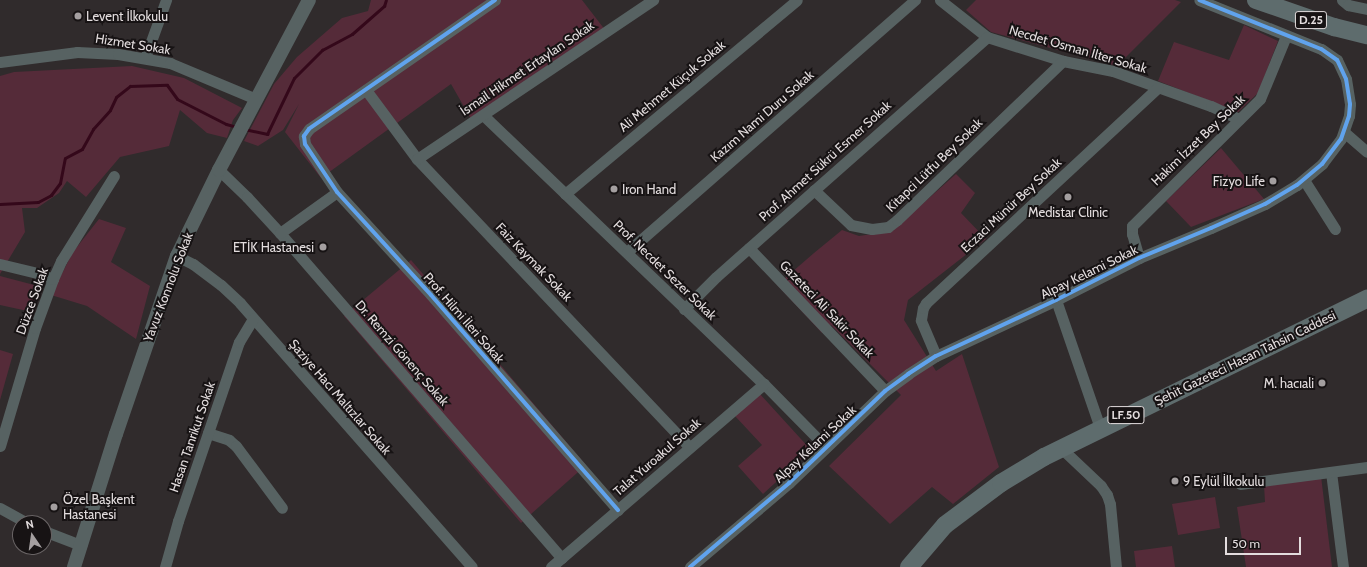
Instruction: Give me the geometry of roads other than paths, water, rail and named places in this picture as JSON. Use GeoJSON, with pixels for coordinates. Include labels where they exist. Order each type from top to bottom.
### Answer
{"type":"FeatureCollection","features":[{"type":"Feature","properties":{"kind":"main road","name":"D.25"},"geometry":{"type":"LineString","coordinates":[[1256,0],[1334,27],[1367,35]]}},
{"type":"Feature","properties":{"kind":"main road","name":"D.25"},"geometry":{"type":"LineString","coordinates":[[1288,0],[1338,17],[1367,23]]}},
{"type":"Feature","properties":{"kind":"main road","name":"Şehit Gazeteci Hasan Tahsin Caddesi"},"geometry":{"type":"LineString","coordinates":[[909,567],[945,525],[970,504],[1001,483],[1060,448],[1367,299]]}},
{"type":"Feature","properties":{"kind":"street"},"geometry":{"type":"LineString","coordinates":[[145,58],[166,0]]}},
{"type":"Feature","properties":{"kind":"street","name":"Yavuz Konnolu Sokak"},"geometry":{"type":"LineString","coordinates":[[74,567],[116,434],[177,256],[218,170],[309,0]]}},
{"type":"Feature","properties":{"kind":"street"},"geometry":{"type":"LineString","coordinates":[[366,90],[495,0]]}},
{"type":"Feature","properties":{"kind":"street","name":"İsmail Hikmet Ertaylan Sokak"},"geometry":{"type":"LineString","coordinates":[[417,159],[653,0]]}},
{"type":"Feature","properties":{"kind":"street","name":"Ali Mehmet Küçuk Sokak"},"geometry":{"type":"LineString","coordinates":[[565,194],[797,0]]}},
{"type":"Feature","properties":{"kind":"street","name":"Kazım Nami Duru Sokak"},"geometry":{"type":"LineString","coordinates":[[627,252],[915,0]]}},
{"type":"Feature","properties":{"kind":"street","name":"Necdet Osman İlter Sokak"},"geometry":{"type":"LineString","coordinates":[[940,0],[987,37],[1063,61],[1113,71],[1157,88],[1211,106],[1239,119]]}},
{"type":"Feature","properties":{"kind":"street","name":"Alpay Kelami Sokak"},"geometry":{"type":"LineString","coordinates":[[690,567],[789,483],[885,391],[936,356],[1056,300],[1139,258],[1265,204],[1304,180],[1330,155],[1344,132],[1349,116],[1350,104],[1346,79],[1341,65],[1327,52],[1199,0]]}},
{"type":"Feature","properties":{"kind":"street"},"geometry":{"type":"LineString","coordinates":[[1342,0],[1348,5],[1367,9]]}},
{"type":"Feature","properties":{"kind":"street","name":"Hakim İzzet Bey Sokak"},"geometry":{"type":"LineString","coordinates":[[1139,258],[1131,230],[1134,222],[1260,99],[1286,36]]}},
{"type":"Feature","properties":{"kind":"street","name":"Prof. Ahmet Sükrü Esmer Sokak"},"geometry":{"type":"LineString","coordinates":[[684,309],[698,294],[749,248],[987,37]]}},
{"type":"Feature","properties":{"kind":"street","name":"Hizmet Sokak"},"geometry":{"type":"LineString","coordinates":[[0,62],[84,51],[145,58],[170,63],[256,99]]}},
{"type":"Feature","properties":{"kind":"street","name":"Kitapci Lütfu Bey Sokak"},"geometry":{"type":"LineString","coordinates":[[814,190],[851,225],[872,229],[888,227],[1063,61]]}},
{"type":"Feature","properties":{"kind":"street","name":"Eczaci Münür Bey Sokak"},"geometry":{"type":"LineString","coordinates":[[936,356],[921,320],[923,308],[926,303],[1157,88]]}},
{"type":"Feature","properties":{"kind":"street","name":"Prof. Hilmi İleri Sokak"},"geometry":{"type":"LineString","coordinates":[[366,90],[309,129],[304,136],[307,148],[337,192],[431,295],[618,510]]}},
{"type":"Feature","properties":{"kind":"street","name":"Faiz Kaymak Sokak"},"geometry":{"type":"LineString","coordinates":[[366,90],[417,159],[689,447]]}},
{"type":"Feature","properties":{"kind":"street","name":"Prof. Necdet Sezer Sokak"},"geometry":{"type":"LineString","coordinates":[[484,115],[627,252],[684,309],[764,384],[826,447]]}},
{"type":"Feature","properties":{"kind":"street"},"geometry":{"type":"LineString","coordinates":[[1344,132],[1367,152]]}},
{"type":"Feature","properties":{"kind":"street","name":"Dr. Remzi Gönenç Sokak"},"geometry":{"type":"LineString","coordinates":[[218,170],[247,197],[280,233],[562,558]]}},
{"type":"Feature","properties":{"kind":"street","name":"Düzce Sokak"},"geometry":{"type":"LineString","coordinates":[[0,446],[35,328],[53,279],[61,262],[114,176]]}},
{"type":"Feature","properties":{"kind":"street"},"geometry":{"type":"LineString","coordinates":[[1304,180],[1335,229]]}},
{"type":"Feature","properties":{"kind":"street"},"geometry":{"type":"LineString","coordinates":[[280,233],[337,192]]}},
{"type":"Feature","properties":{"kind":"street","name":"Gazeteci Ali Sakir Sokak"},"geometry":{"type":"LineString","coordinates":[[749,248],[885,391]]}},
{"type":"Feature","properties":{"kind":"street","name":"Şaziye Hacı Maltızlar Sokak"},"geometry":{"type":"LineString","coordinates":[[177,256],[193,264],[226,289],[472,567]]}},
{"type":"Feature","properties":{"kind":"street"},"geometry":{"type":"LineString","coordinates":[[0,264],[41,274],[53,279]]}},
{"type":"Feature","properties":{"kind":"street"},"geometry":{"type":"LineString","coordinates":[[1056,300],[1100,428]]}},
{"type":"Feature","properties":{"kind":"street","name":"Hasan Tanrikut Sokak"},"geometry":{"type":"LineString","coordinates":[[165,567],[178,520],[239,342],[246,328],[253,319]]}},
{"type":"Feature","properties":{"kind":"street","name":"Talat Yuroakul Sokak"},"geometry":{"type":"LineString","coordinates":[[551,567],[764,384]]}},
{"type":"Feature","properties":{"kind":"street"},"geometry":{"type":"LineString","coordinates":[[208,433],[229,440],[236,446],[282,508]]}},
{"type":"Feature","properties":{"kind":"street"},"geometry":{"type":"LineString","coordinates":[[1060,448],[1101,486],[1107,495],[1110,504],[1116,567]]}},
{"type":"Feature","properties":{"kind":"street"},"geometry":{"type":"LineString","coordinates":[[1240,484],[1367,467]]}},
{"type":"Feature","properties":{"kind":"street"},"geometry":{"type":"LineString","coordinates":[[1331,472],[1344,567]]}},
{"type":"Feature","properties":{"kind":"street"},"geometry":{"type":"LineString","coordinates":[[0,508],[13,515]]}},
{"type":"Feature","properties":{"kind":"street"},"geometry":{"type":"LineString","coordinates":[[52,534],[81,545]]}},
{"type":"Feature","properties":{"kind":"waterway"},"geometry":{"type":"LineString","coordinates":[[244,129],[267,134],[294,78],[322,50],[352,34],[384,6],[386,0]]}},
{"type":"Feature","properties":{"kind":"waterway"},"geometry":{"type":"LineString","coordinates":[[0,204],[38,202],[51,195],[60,183],[65,158],[82,149],[93,129],[110,110],[116,97],[130,86],[167,85],[177,99],[226,124],[237,127]]}},
{"type":"Feature","properties":{"kind":"place","name":"Levent İlkokulu"},"geometry":{"type":"Point","coordinates":[78,16]}},
{"type":"Feature","properties":{"kind":"place","name":"Fizyo Life"},"geometry":{"type":"Point","coordinates":[1273,181]}},
{"type":"Feature","properties":{"kind":"place","name":"Iron Hand"},"geometry":{"type":"Point","coordinates":[614,189]}},
{"type":"Feature","properties":{"kind":"place","name":"Medistar Clinic"},"geometry":{"type":"Point","coordinates":[1068,197]}},
{"type":"Feature","properties":{"kind":"place","name":"ETİK Hastanesi"},"geometry":{"type":"Point","coordinates":[323,247]}},
{"type":"Feature","properties":{"kind":"place","name":"M. hacıali"},"geometry":{"type":"Point","coordinates":[1322,383]}},
{"type":"Feature","properties":{"kind":"place","name":"9 Eylül İlkokulu"},"geometry":{"type":"Point","coordinates":[1175,481]}},
{"type":"Feature","properties":{"kind":"place","name":"Özel Başkent Hastanesi"},"geometry":{"type":"Point","coordinates":[54,507]}}]}
